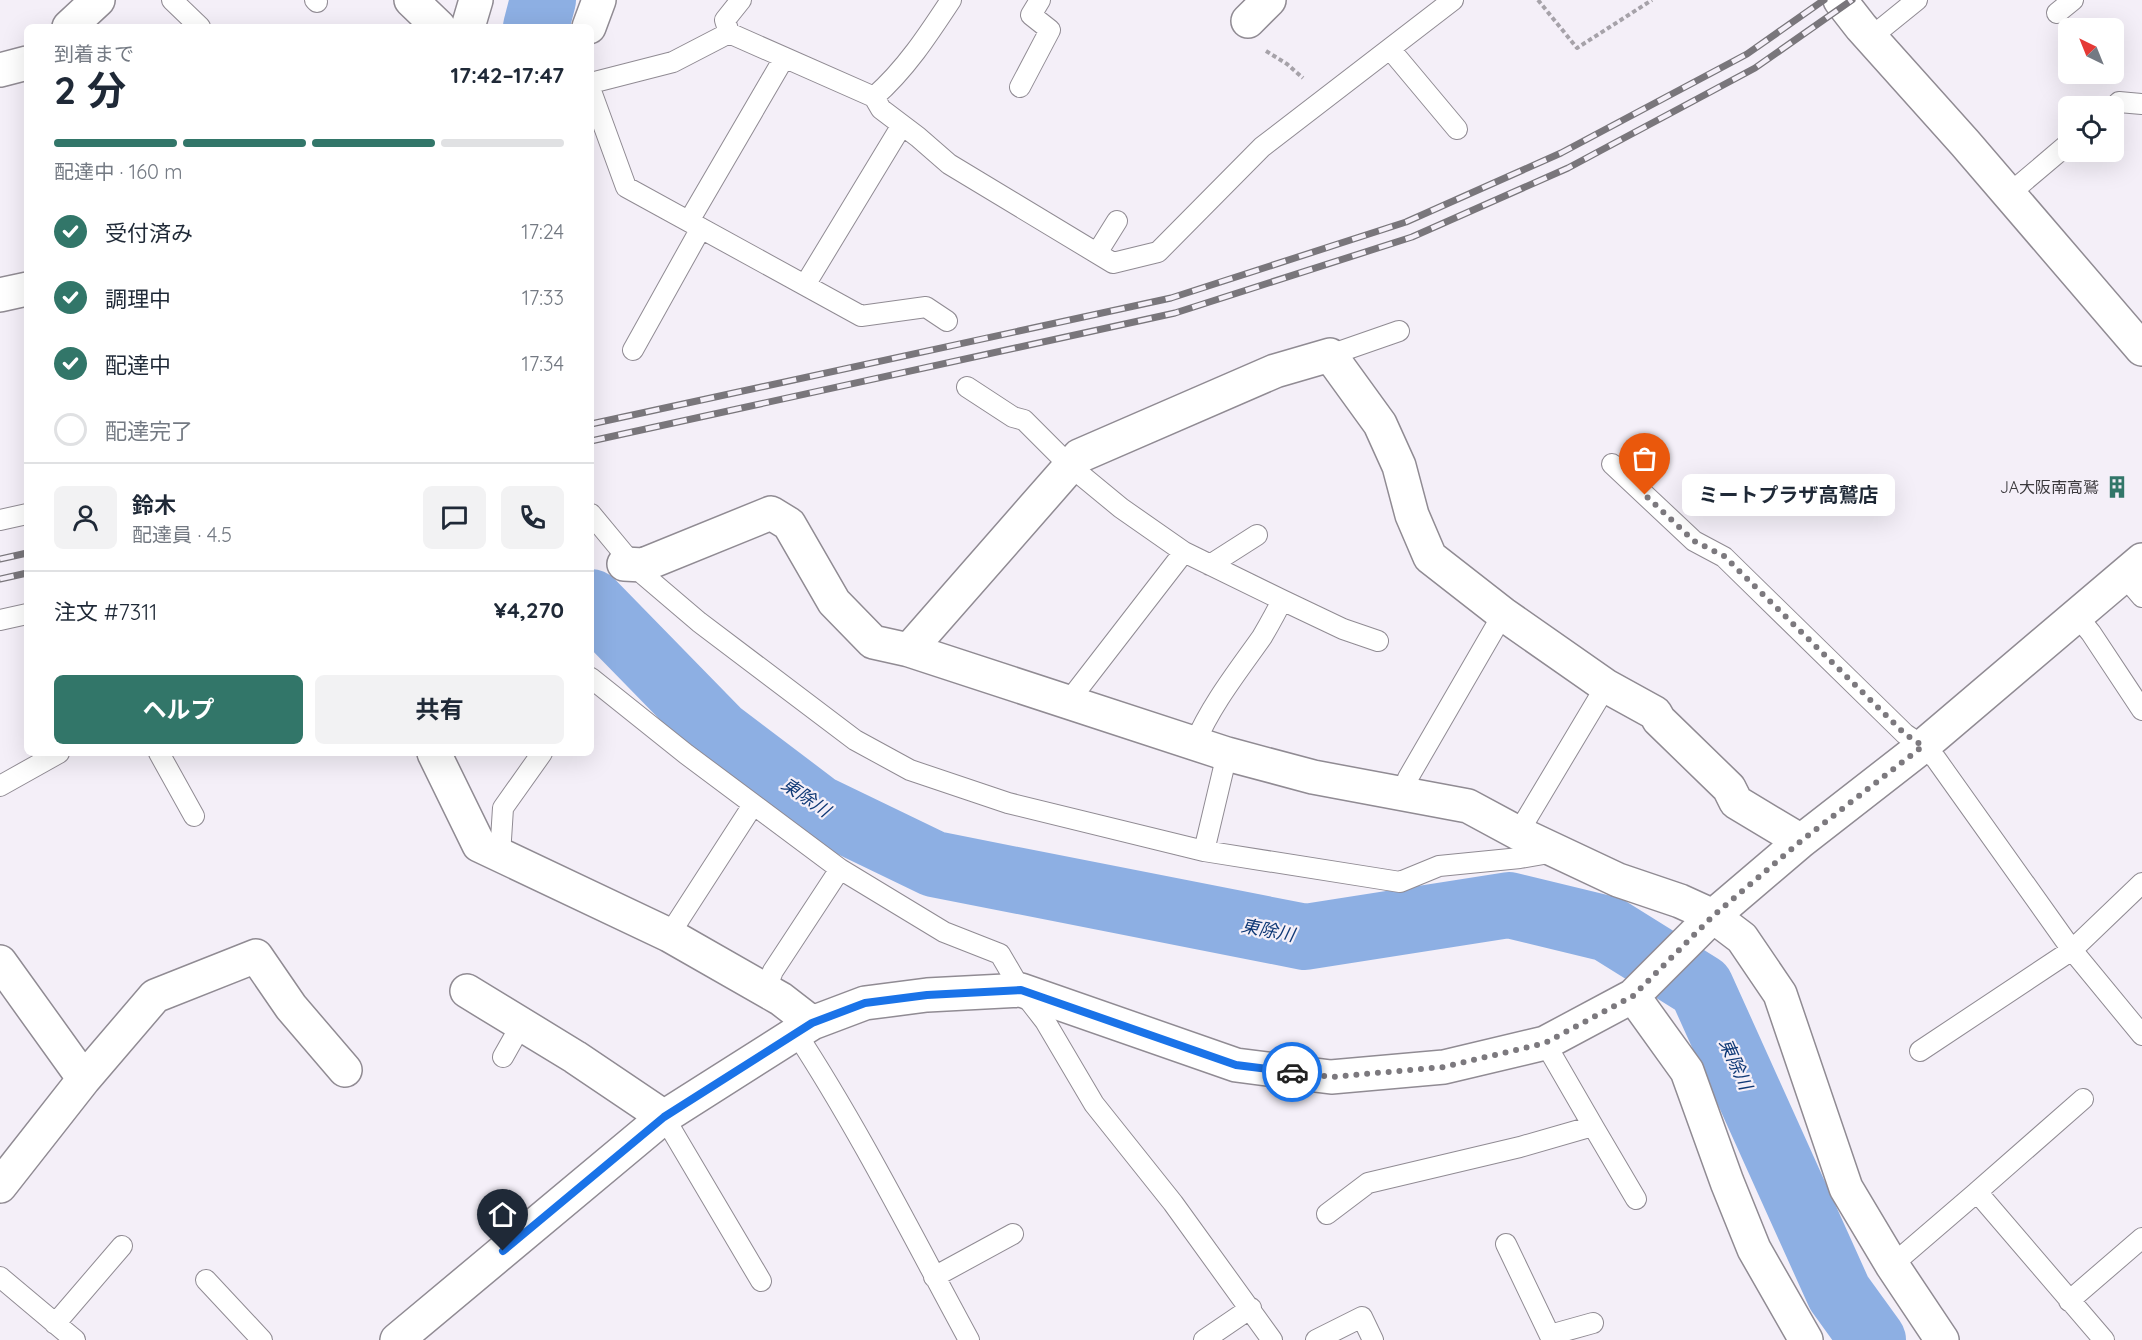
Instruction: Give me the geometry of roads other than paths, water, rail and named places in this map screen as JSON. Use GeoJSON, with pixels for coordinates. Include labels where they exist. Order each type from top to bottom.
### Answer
{"type":"FeatureCollection","features":[{"type":"Feature","properties":{"kind":"street"},"geometry":{"type":"LineString","coordinates":[[72,24],[98,0]]}},
{"type":"Feature","properties":{"kind":"street"},"geometry":{"type":"LineString","coordinates":[[411,0],[437,24]]}},
{"type":"Feature","properties":{"kind":"street"},"geometry":{"type":"LineString","coordinates":[[469,24],[476,0]]}},
{"type":"Feature","properties":{"kind":"street"},"geometry":{"type":"LineString","coordinates":[[590,24],[599,0]]}},
{"type":"Feature","properties":{"kind":"street"},"geometry":{"type":"LineString","coordinates":[[1840,0],[1870,38],[2009,194],[2142,349]]}},
{"type":"Feature","properties":{"kind":"street"},"geometry":{"type":"LineString","coordinates":[[0,70],[24,64]]}},
{"type":"Feature","properties":{"kind":"street"},"geometry":{"type":"LineString","coordinates":[[0,296],[24,290]]}},
{"type":"Feature","properties":{"kind":"street"},"geometry":{"type":"LineString","coordinates":[[909,651],[1079,456],[1275,371],[1330,355],[1380,424],[1399,466],[1412,515],[1430,557],[1503,614],[1606,686],[1655,713],[1659,720],[1729,788],[1736,802],[1801,841]]}},
{"type":"Feature","properties":{"kind":"street"},"geometry":{"type":"LineString","coordinates":[[629,564],[644,565],[771,513],[789,524],[834,602],[873,642],[909,651],[1227,754],[1313,777],[1468,806],[1618,880],[1680,901],[1713,916],[1742,938],[1780,994],[1846,1188],[1892,1265],[1942,1340]]}},
{"type":"Feature","properties":{"kind":"street"},"geometry":{"type":"LineString","coordinates":[[396,1340],[664,1117],[804,1028],[865,1003],[927,995],[1021,990],[1236,1065],[1331,1077],[1444,1067],[1545,1043],[1633,996],[1713,916],[1801,841],[1923,746],[2077,616],[2136,578]]}},
{"type":"Feature","properties":{"kind":"street"},"geometry":{"type":"LineString","coordinates":[[435,756],[479,845],[669,935],[781,999],[804,1028]]}},
{"type":"Feature","properties":{"kind":"street"},"geometry":{"type":"LineString","coordinates":[[0,1186],[84,1079],[154,996],[256,956],[291,1007],[345,1070]]}},
{"type":"Feature","properties":{"kind":"street"},"geometry":{"type":"LineString","coordinates":[[0,962],[84,1079]]}},
{"type":"Feature","properties":{"kind":"street"},"geometry":{"type":"LineString","coordinates":[[467,992],[575,1057],[664,1117]]}},
{"type":"Feature","properties":{"kind":"street"},"geometry":{"type":"LineString","coordinates":[[1633,996],[1687,1071],[1726,1182],[1754,1249],[1804,1339]]}},
{"type":"Feature","properties":{"kind":"lane"},"geometry":{"type":"LineString","coordinates":[[172,0],[197,24]]}},
{"type":"Feature","properties":{"kind":"lane"},"geometry":{"type":"LineString","coordinates":[[741,0],[725,20],[729,33],[874,98],[881,110],[949,164],[1113,263],[1158,252],[1262,147],[1453,0]]}},
{"type":"Feature","properties":{"kind":"lane"},"geometry":{"type":"LineString","coordinates":[[874,98],[890,84],[918,49],[951,0]]}},
{"type":"Feature","properties":{"kind":"lane"},"geometry":{"type":"LineString","coordinates":[[1020,87],[1050,30],[1031,15],[1040,0]]}},
{"type":"Feature","properties":{"kind":"lane"},"geometry":{"type":"LineString","coordinates":[[1870,38],[1917,0]]}},
{"type":"Feature","properties":{"kind":"lane"},"geometry":{"type":"LineString","coordinates":[[2057,13],[2073,0]]}},
{"type":"Feature","properties":{"kind":"lane"},"geometry":{"type":"LineString","coordinates":[[594,83],[673,62],[729,33]]}},
{"type":"Feature","properties":{"kind":"lane"},"geometry":{"type":"LineString","coordinates":[[1390,49],[1457,129]]}},
{"type":"Feature","properties":{"kind":"lane"},"geometry":{"type":"LineString","coordinates":[[633,350],[695,225],[784,58]]}},
{"type":"Feature","properties":{"kind":"lane"},"geometry":{"type":"LineString","coordinates":[[594,99],[627,187],[861,316],[926,307],[947,321]]}},
{"type":"Feature","properties":{"kind":"lane"},"geometry":{"type":"LineString","coordinates":[[2124,102],[2142,104]]}},
{"type":"Feature","properties":{"kind":"lane"},"geometry":{"type":"LineString","coordinates":[[804,285],[902,125]]}},
{"type":"Feature","properties":{"kind":"lane"},"geometry":{"type":"LineString","coordinates":[[2009,194],[2058,152]]}},
{"type":"Feature","properties":{"kind":"lane"},"geometry":{"type":"LineString","coordinates":[[1097,254],[1117,221]]}},
{"type":"Feature","properties":{"kind":"lane"},"geometry":{"type":"LineString","coordinates":[[1330,355],[1399,331]]}},
{"type":"Feature","properties":{"kind":"lane"},"geometry":{"type":"LineString","coordinates":[[968,387],[1013,417],[1024,420],[1070,466],[1121,508],[1184,552],[1343,628],[1378,641]]}},
{"type":"Feature","properties":{"kind":"lane"},"geometry":{"type":"LineString","coordinates":[[1612,464],[1694,541],[1724,556],[1905,734],[1923,746],[1936,759],[2072,950],[2142,1035]]}},
{"type":"Feature","properties":{"kind":"lane"},"geometry":{"type":"LineString","coordinates":[[0,520],[24,515]]}},
{"type":"Feature","properties":{"kind":"lane"},"geometry":{"type":"LineString","coordinates":[[594,518],[629,564],[699,622],[855,740],[910,770],[1008,803],[1204,851],[1400,882],[1439,866],[1558,852]]}},
{"type":"Feature","properties":{"kind":"lane"},"geometry":{"type":"LineString","coordinates":[[1210,564],[1257,535]]}},
{"type":"Feature","properties":{"kind":"lane"},"geometry":{"type":"LineString","coordinates":[[1068,702],[1184,552]]}},
{"type":"Feature","properties":{"kind":"lane"},"geometry":{"type":"LineString","coordinates":[[1195,743],[1231,680],[1264,634],[1282,600]]}},
{"type":"Feature","properties":{"kind":"lane"},"geometry":{"type":"LineString","coordinates":[[1404,794],[1408,778],[1503,614]]}},
{"type":"Feature","properties":{"kind":"lane"},"geometry":{"type":"LineString","coordinates":[[0,620],[24,615]]}},
{"type":"Feature","properties":{"kind":"lane"},"geometry":{"type":"LineString","coordinates":[[2077,616],[2091,633],[2142,710]]}},
{"type":"Feature","properties":{"kind":"lane"},"geometry":{"type":"LineString","coordinates":[[594,683],[840,869],[944,932],[1000,954],[1021,990],[1045,1021],[1094,1104],[1173,1203],[1272,1340]]}},
{"type":"Feature","properties":{"kind":"lane"},"geometry":{"type":"LineString","coordinates":[[1518,832],[1606,686]]}},
{"type":"Feature","properties":{"kind":"lane"},"geometry":{"type":"LineString","coordinates":[[1204,851],[1227,754]]}},
{"type":"Feature","properties":{"kind":"lane"},"geometry":{"type":"LineString","coordinates":[[0,786],[54,756]]}},
{"type":"Feature","properties":{"kind":"lane"},"geometry":{"type":"LineString","coordinates":[[161,756],[194,816]]}},
{"type":"Feature","properties":{"kind":"lane"},"geometry":{"type":"LineString","coordinates":[[500,855],[503,808],[540,756]]}},
{"type":"Feature","properties":{"kind":"lane"},"geometry":{"type":"LineString","coordinates":[[669,935],[753,805]]}},
{"type":"Feature","properties":{"kind":"lane"},"geometry":{"type":"LineString","coordinates":[[765,991],[773,971],[840,869]]}},
{"type":"Feature","properties":{"kind":"lane"},"geometry":{"type":"LineString","coordinates":[[1920,1051],[2072,950],[2142,883]]}},
{"type":"Feature","properties":{"kind":"lane"},"geometry":{"type":"LineString","coordinates":[[503,1057],[521,1025]]}},
{"type":"Feature","properties":{"kind":"lane"},"geometry":{"type":"LineString","coordinates":[[804,1028],[815,1063],[969,1340]]}},
{"type":"Feature","properties":{"kind":"lane"},"geometry":{"type":"LineString","coordinates":[[1545,1043],[1636,1199]]}},
{"type":"Feature","properties":{"kind":"lane"},"geometry":{"type":"LineString","coordinates":[[1892,1265],[2083,1099]]}},
{"type":"Feature","properties":{"kind":"lane"},"geometry":{"type":"LineString","coordinates":[[664,1117],[761,1281]]}},
{"type":"Feature","properties":{"kind":"lane"},"geometry":{"type":"LineString","coordinates":[[1327,1214],[1368,1183],[1520,1147],[1593,1126]]}},
{"type":"Feature","properties":{"kind":"lane"},"geometry":{"type":"LineString","coordinates":[[1977,1192],[2104,1340]]}},
{"type":"Feature","properties":{"kind":"lane"},"geometry":{"type":"LineString","coordinates":[[934,1277],[1013,1234]]}},
{"type":"Feature","properties":{"kind":"lane"},"geometry":{"type":"LineString","coordinates":[[2069,1300],[2142,1238]]}},
{"type":"Feature","properties":{"kind":"lane"},"geometry":{"type":"LineString","coordinates":[[1506,1244],[1551,1338],[1593,1323]]}},
{"type":"Feature","properties":{"kind":"lane"},"geometry":{"type":"LineString","coordinates":[[55,1324],[122,1246]]}},
{"type":"Feature","properties":{"kind":"lane"},"geometry":{"type":"LineString","coordinates":[[0,1277],[75,1340]]}},
{"type":"Feature","properties":{"kind":"lane"},"geometry":{"type":"LineString","coordinates":[[206,1280],[262,1340]]}},
{"type":"Feature","properties":{"kind":"lane"},"geometry":{"type":"LineString","coordinates":[[1204,1340],[1251,1308]]}},
{"type":"Feature","properties":{"kind":"lane"},"geometry":{"type":"LineString","coordinates":[[1316,1340],[1362,1317],[1373,1340]]}},
{"type":"Feature","properties":{"kind":"waterway","name":"東除川"},"geometry":{"type":"LineString","coordinates":[[537,24],[543,0]]}},
{"type":"Feature","properties":{"kind":"waterway","name":"東除川"},"geometry":{"type":"LineString","coordinates":[[594,605],[719,733],[818,808],[934,864],[1305,937],[1509,905],[1608,929],[1701,987],[1839,1293],[1873,1340]]}},
{"type":"Feature","properties":{"kind":"railway"},"geometry":{"type":"LineString","coordinates":[[594,423],[1171,298],[1406,222],[1561,153],[1747,54],[1824,0]]}},
{"type":"Feature","properties":{"kind":"railway"},"geometry":{"type":"LineString","coordinates":[[594,440],[1175,313],[1412,237],[1568,168],[1755,68],[1852,0]]}},
{"type":"Feature","properties":{"kind":"railway"},"geometry":{"type":"LineString","coordinates":[[0,559],[24,554]]}},
{"type":"Feature","properties":{"kind":"railway"},"geometry":{"type":"LineString","coordinates":[[0,579],[24,574]]}},
{"type":"Feature","properties":{"kind":"place","name":"JA大阪南高鷲"},"geometry":{"type":"Point","coordinates":[2117,487]}},
{"type":"Feature","properties":{"kind":"place","name":"ミートプラザ高鷲店"},"geometry":{"type":"Point","coordinates":[1645,495]}}]}
